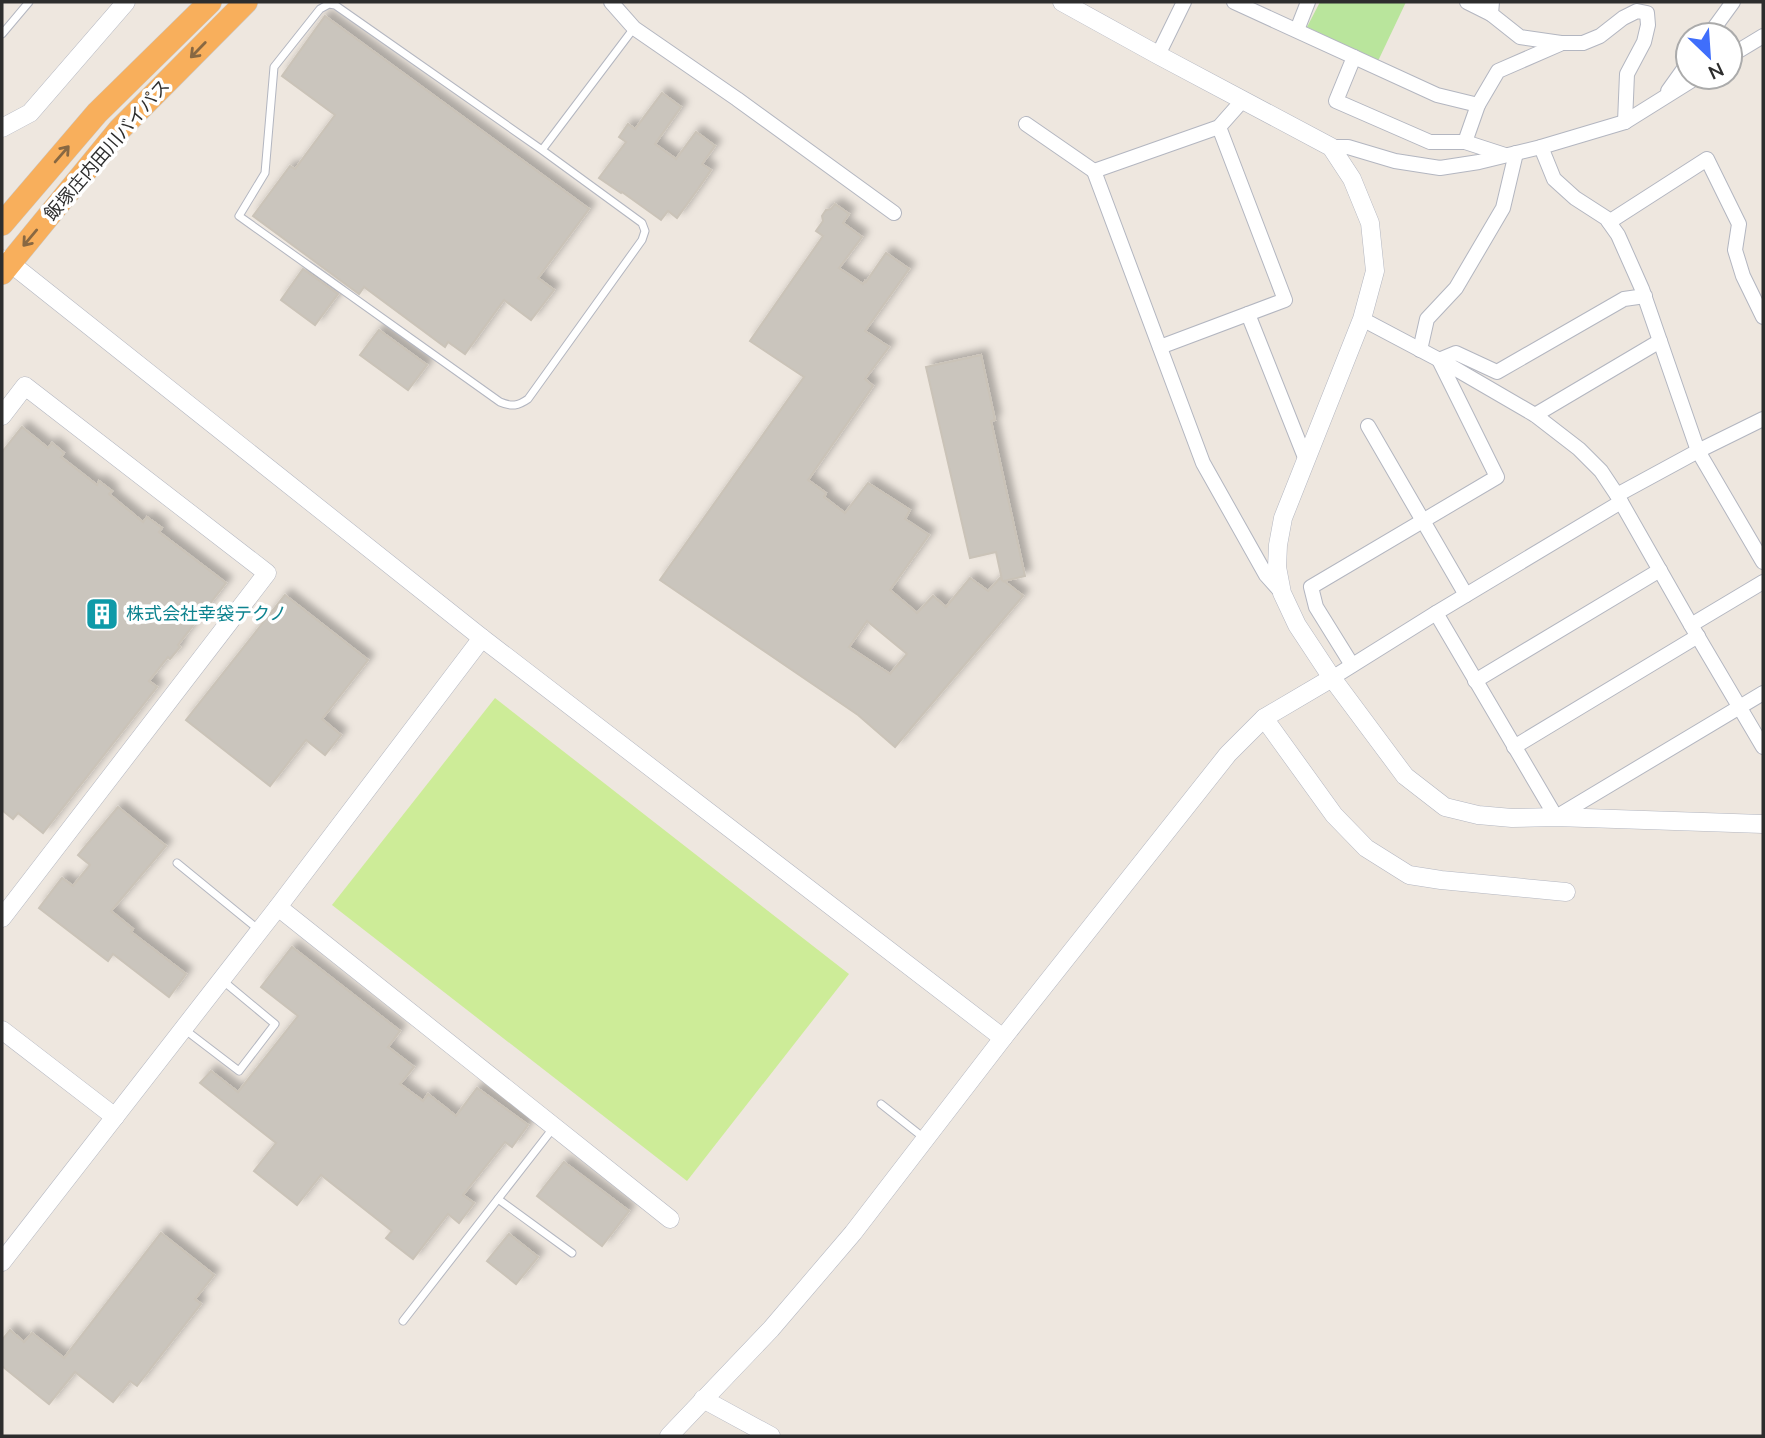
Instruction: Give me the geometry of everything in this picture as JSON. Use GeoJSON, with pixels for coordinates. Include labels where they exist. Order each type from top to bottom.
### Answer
{"type":"FeatureCollection","features":[{"type":"Feature","properties":{"kind":"highway","name":"飯塚庄内田川バイパス"},"geometry":{"type":"LineString","coordinates":[[2,224],[97,113],[210,2]]}},
{"type":"Feature","properties":{"kind":"highway","name":"飯塚庄内田川バイパス"},"geometry":{"type":"LineString","coordinates":[[4,265],[119,130],[246,2]]}},
{"type":"Feature","properties":{"kind":"street"},"geometry":{"type":"LineString","coordinates":[[2,128],[30,113],[127,2]]}},
{"type":"Feature","properties":{"kind":"street"},"geometry":{"type":"LineString","coordinates":[[611,2],[634,27],[894,213]]}},
{"type":"Feature","properties":{"kind":"street"},"geometry":{"type":"LineString","coordinates":[[1062,2],[1331,147],[1348,147],[1395,160],[1440,168],[1541,147],[1625,122],[1674,91]]}},
{"type":"Feature","properties":{"kind":"street"},"geometry":{"type":"LineString","coordinates":[[1158,55],[1184,2]]}},
{"type":"Feature","properties":{"kind":"street"},"geometry":{"type":"LineString","coordinates":[[1234,2],[1437,95],[1478,105]]}},
{"type":"Feature","properties":{"kind":"street"},"geometry":{"type":"LineString","coordinates":[[1297,30],[1308,2]]}},
{"type":"Feature","properties":{"kind":"street"},"geometry":{"type":"LineString","coordinates":[[1468,2],[1491,8],[1520,37],[1561,43],[1583,43],[1600,36],[1637,11],[1647,13],[1648,25],[1644,41],[1628,75],[1625,122]]}},
{"type":"Feature","properties":{"kind":"street"},"geometry":{"type":"LineString","coordinates":[[1719,21],[1733,2]]}},
{"type":"Feature","properties":{"kind":"street"},"geometry":{"type":"LineString","coordinates":[[1744,48],[1763,36]]}},
{"type":"Feature","properties":{"kind":"street"},"geometry":{"type":"LineString","coordinates":[[1465,142],[1478,105],[1498,71],[1561,43]]}},
{"type":"Feature","properties":{"kind":"street"},"geometry":{"type":"LineString","coordinates":[[1354,57],[1336,101],[1430,142],[1465,142],[1511,154]]}},
{"type":"Feature","properties":{"kind":"street"},"geometry":{"type":"LineString","coordinates":[[1663,98],[1674,83]]}},
{"type":"Feature","properties":{"kind":"street"},"geometry":{"type":"LineString","coordinates":[[1094,172],[1219,127],[1242,101]]}},
{"type":"Feature","properties":{"kind":"street"},"geometry":{"type":"LineString","coordinates":[[1026,124],[1094,172],[1203,463],[1266,575],[1282,593]]}},
{"type":"Feature","properties":{"kind":"street"},"geometry":{"type":"LineString","coordinates":[[1160,347],[1285,300],[1219,127]]}},
{"type":"Feature","properties":{"kind":"street"},"geometry":{"type":"LineString","coordinates":[[1331,147],[1352,179],[1370,223],[1375,271],[1362,319],[1283,518],[1277,567],[1282,593],[1297,625],[1332,678],[1405,776],[1445,807],[1463,813],[1501,817],[1763,824]]}},
{"type":"Feature","properties":{"kind":"street"},"geometry":{"type":"LineString","coordinates":[[1541,147],[1554,179],[1575,198],[1606,218],[1618,235],[1644,296],[1698,451],[1758,541],[1763,562]]}},
{"type":"Feature","properties":{"kind":"street"},"geometry":{"type":"LineString","coordinates":[[1420,350],[1427,318],[1456,288],[1503,208],[1511,154]]}},
{"type":"Feature","properties":{"kind":"street"},"geometry":{"type":"LineString","coordinates":[[1609,222],[1707,159],[1739,224],[1735,250],[1743,276],[1762,312]]}},
{"type":"Feature","properties":{"kind":"street"},"geometry":{"type":"LineString","coordinates":[[4,265],[482,638],[1003,1038]]}},
{"type":"Feature","properties":{"kind":"street"},"geometry":{"type":"LineString","coordinates":[[1439,360],[1457,353],[1497,372],[1624,299],[1644,296]]}},
{"type":"Feature","properties":{"kind":"street"},"geometry":{"type":"LineString","coordinates":[[1248,313],[1306,460]]}},
{"type":"Feature","properties":{"kind":"street"},"geometry":{"type":"LineString","coordinates":[[1362,319],[1535,415],[1579,449],[1601,471],[1763,747]]}},
{"type":"Feature","properties":{"kind":"street"},"geometry":{"type":"LineString","coordinates":[[1535,415],[1660,341]]}},
{"type":"Feature","properties":{"kind":"street"},"geometry":{"type":"LineString","coordinates":[[1352,665],[1316,607],[1311,587],[1497,477],[1439,360]]}},
{"type":"Feature","properties":{"kind":"street"},"geometry":{"type":"LineString","coordinates":[[2,416],[25,386],[268,573],[2,918]]}},
{"type":"Feature","properties":{"kind":"street"},"geometry":{"type":"LineString","coordinates":[[669,1436],[771,1329],[827,1265],[1228,754],[1264,718],[1619,498],[1698,451],[1763,419]]}},
{"type":"Feature","properties":{"kind":"street"},"geometry":{"type":"LineString","coordinates":[[1368,426],[1466,594]]}},
{"type":"Feature","properties":{"kind":"street"},"geometry":{"type":"LineString","coordinates":[[1475,681],[1660,570]]}},
{"type":"Feature","properties":{"kind":"street"},"geometry":{"type":"LineString","coordinates":[[1514,747],[1763,582]]}},
{"type":"Feature","properties":{"kind":"street"},"geometry":{"type":"LineString","coordinates":[[1436,613],[1556,817]]}},
{"type":"Feature","properties":{"kind":"street"},"geometry":{"type":"LineString","coordinates":[[2,1262],[278,907],[482,638]]}},
{"type":"Feature","properties":{"kind":"street"},"geometry":{"type":"LineString","coordinates":[[1556,817],[1763,693]]}},
{"type":"Feature","properties":{"kind":"street"},"geometry":{"type":"LineString","coordinates":[[1264,718],[1334,815],[1366,848],[1409,875],[1566,892]]}},
{"type":"Feature","properties":{"kind":"street"},"geometry":{"type":"LineString","coordinates":[[278,907],[670,1219]]}},
{"type":"Feature","properties":{"kind":"street"},"geometry":{"type":"LineString","coordinates":[[2,1030],[115,1117]]}},
{"type":"Feature","properties":{"kind":"street"},"geometry":{"type":"LineString","coordinates":[[703,1399],[771,1436]]}},
{"type":"Feature","properties":{"kind":"lane"},"geometry":{"type":"LineString","coordinates":[[2,34],[29,2]]}},
{"type":"Feature","properties":{"kind":"lane"},"geometry":{"type":"LineString","coordinates":[[328,4],[341,8],[542,150],[642,223],[645,231],[642,240],[528,399],[519,405],[509,406],[500,402],[239,216],[265,173],[274,66],[320,9],[328,4]]}},
{"type":"Feature","properties":{"kind":"lane"},"geometry":{"type":"LineString","coordinates":[[542,150],[634,27]]}},
{"type":"Feature","properties":{"kind":"lane"},"geometry":{"type":"LineString","coordinates":[[177,863],[259,931]]}},
{"type":"Feature","properties":{"kind":"lane"},"geometry":{"type":"LineString","coordinates":[[184,1028],[239,1071],[268,1034],[275,1024],[221,980]]}},
{"type":"Feature","properties":{"kind":"lane"},"geometry":{"type":"LineString","coordinates":[[881,1104],[925,1139]]}},
{"type":"Feature","properties":{"kind":"lane"},"geometry":{"type":"LineString","coordinates":[[403,1321],[554,1127]]}},
{"type":"Feature","properties":{"kind":"lane"},"geometry":{"type":"LineString","coordinates":[[498,1199],[572,1253]]}},
{"type":"Feature","properties":{"kind":"green space"},"geometry":{"type":"Polygon","coordinates":[[[1320,2],[1406,2],[1378,61],[1307,27],[1320,2]]]}},
{"type":"Feature","properties":{"kind":"green space"},"geometry":{"type":"Polygon","coordinates":[[[495,698],[849,974],[687,1181],[332,905],[495,698]]]}},
{"type":"Feature","properties":{"kind":"building"},"geometry":{"type":"Polygon","coordinates":[[[325,16],[589,209],[538,278],[554,290],[531,320],[504,300],[465,354],[448,342],[445,347],[364,287],[359,294],[253,216],[290,166],[295,169],[335,115],[282,76],[325,16]]]}},
{"type":"Feature","properties":{"kind":"building"},"geometry":{"type":"Polygon","coordinates":[[[662,93],[681,107],[655,144],[676,159],[696,132],[715,146],[702,164],[711,170],[677,218],[668,211],[661,220],[599,178],[626,142],[619,137],[628,124],[635,129],[662,93]]]}},
{"type":"Feature","properties":{"kind":"building"},"geometry":{"type":"Polygon","coordinates":[[[835,204],[849,214],[843,223],[862,237],[839,268],[863,284],[886,253],[909,269],[865,331],[889,347],[865,379],[873,386],[808,480],[826,493],[824,497],[845,513],[868,483],[910,510],[905,519],[929,535],[890,590],[917,613],[933,596],[946,607],[970,578],[988,591],[1000,578],[1002,580],[996,552],[970,558],[926,367],[981,355],[995,420],[991,421],[1025,576],[1004,581],[1023,596],[895,747],[858,715],[660,580],[804,377],[750,341],[823,236],[816,231],[826,210],[835,204]],[[867,621],[849,647],[890,674],[907,654],[867,621]]]}},
{"type":"Feature","properties":{"kind":"building"},"geometry":{"type":"Polygon","coordinates":[[[303,269],[338,294],[315,325],[281,300],[303,269]]]}},
{"type":"Feature","properties":{"kind":"building"},"geometry":{"type":"Polygon","coordinates":[[[379,330],[427,365],[408,390],[360,355],[379,330]]]}},
{"type":"Feature","properties":{"kind":"building","name":"株式会社幸袋テクノ"},"geometry":{"type":"Polygon","coordinates":[[[22,427],[48,448],[52,443],[64,453],[61,457],[97,485],[99,481],[112,491],[109,494],[143,522],[147,517],[162,528],[159,532],[226,583],[178,645],[180,647],[170,659],[168,657],[149,681],[157,687],[43,833],[18,813],[13,819],[2,810],[2,452],[22,427]]]}},
{"type":"Feature","properties":{"kind":"building","name":"株式会社幸袋テクノ"},"geometry":{"type":"Polygon","coordinates":[[[285,595],[368,660],[322,719],[341,735],[325,755],[306,740],[270,786],[186,720],[285,595]]]}},
{"type":"Feature","properties":{"kind":"building"},"geometry":{"type":"Polygon","coordinates":[[[118,807],[166,846],[111,911],[133,929],[131,932],[186,974],[169,997],[113,954],[108,961],[39,908],[62,878],[73,886],[90,865],[78,855],[118,807]]]}},
{"type":"Feature","properties":{"kind":"building"},"geometry":{"type":"Polygon","coordinates":[[[292,947],[400,1031],[388,1047],[414,1067],[400,1084],[423,1101],[428,1094],[456,1116],[477,1088],[528,1125],[512,1147],[505,1142],[463,1195],[474,1203],[459,1223],[448,1214],[413,1259],[386,1238],[392,1231],[321,1175],[297,1205],[254,1171],[276,1143],[200,1083],[211,1071],[238,1092],[298,1016],[261,987],[292,947]]]}},
{"type":"Feature","properties":{"kind":"building"},"geometry":{"type":"Polygon","coordinates":[[[564,1162],[629,1211],[602,1246],[537,1196],[564,1162]]]}},
{"type":"Feature","properties":{"kind":"building"},"geometry":{"type":"Polygon","coordinates":[[[161,1233],[214,1275],[195,1299],[201,1304],[137,1386],[130,1381],[113,1402],[75,1372],[49,1404],[2,1366],[2,1340],[10,1330],[24,1342],[32,1333],[64,1358],[161,1233]]]}},
{"type":"Feature","properties":{"kind":"building"},"geometry":{"type":"Polygon","coordinates":[[[509,1234],[538,1257],[516,1284],[487,1261],[509,1234]]]}},
{"type":"Feature","properties":{"kind":"place","name":"株式会社幸袋テクノ"},"geometry":{"type":"Point","coordinates":[102,614]}}]}
